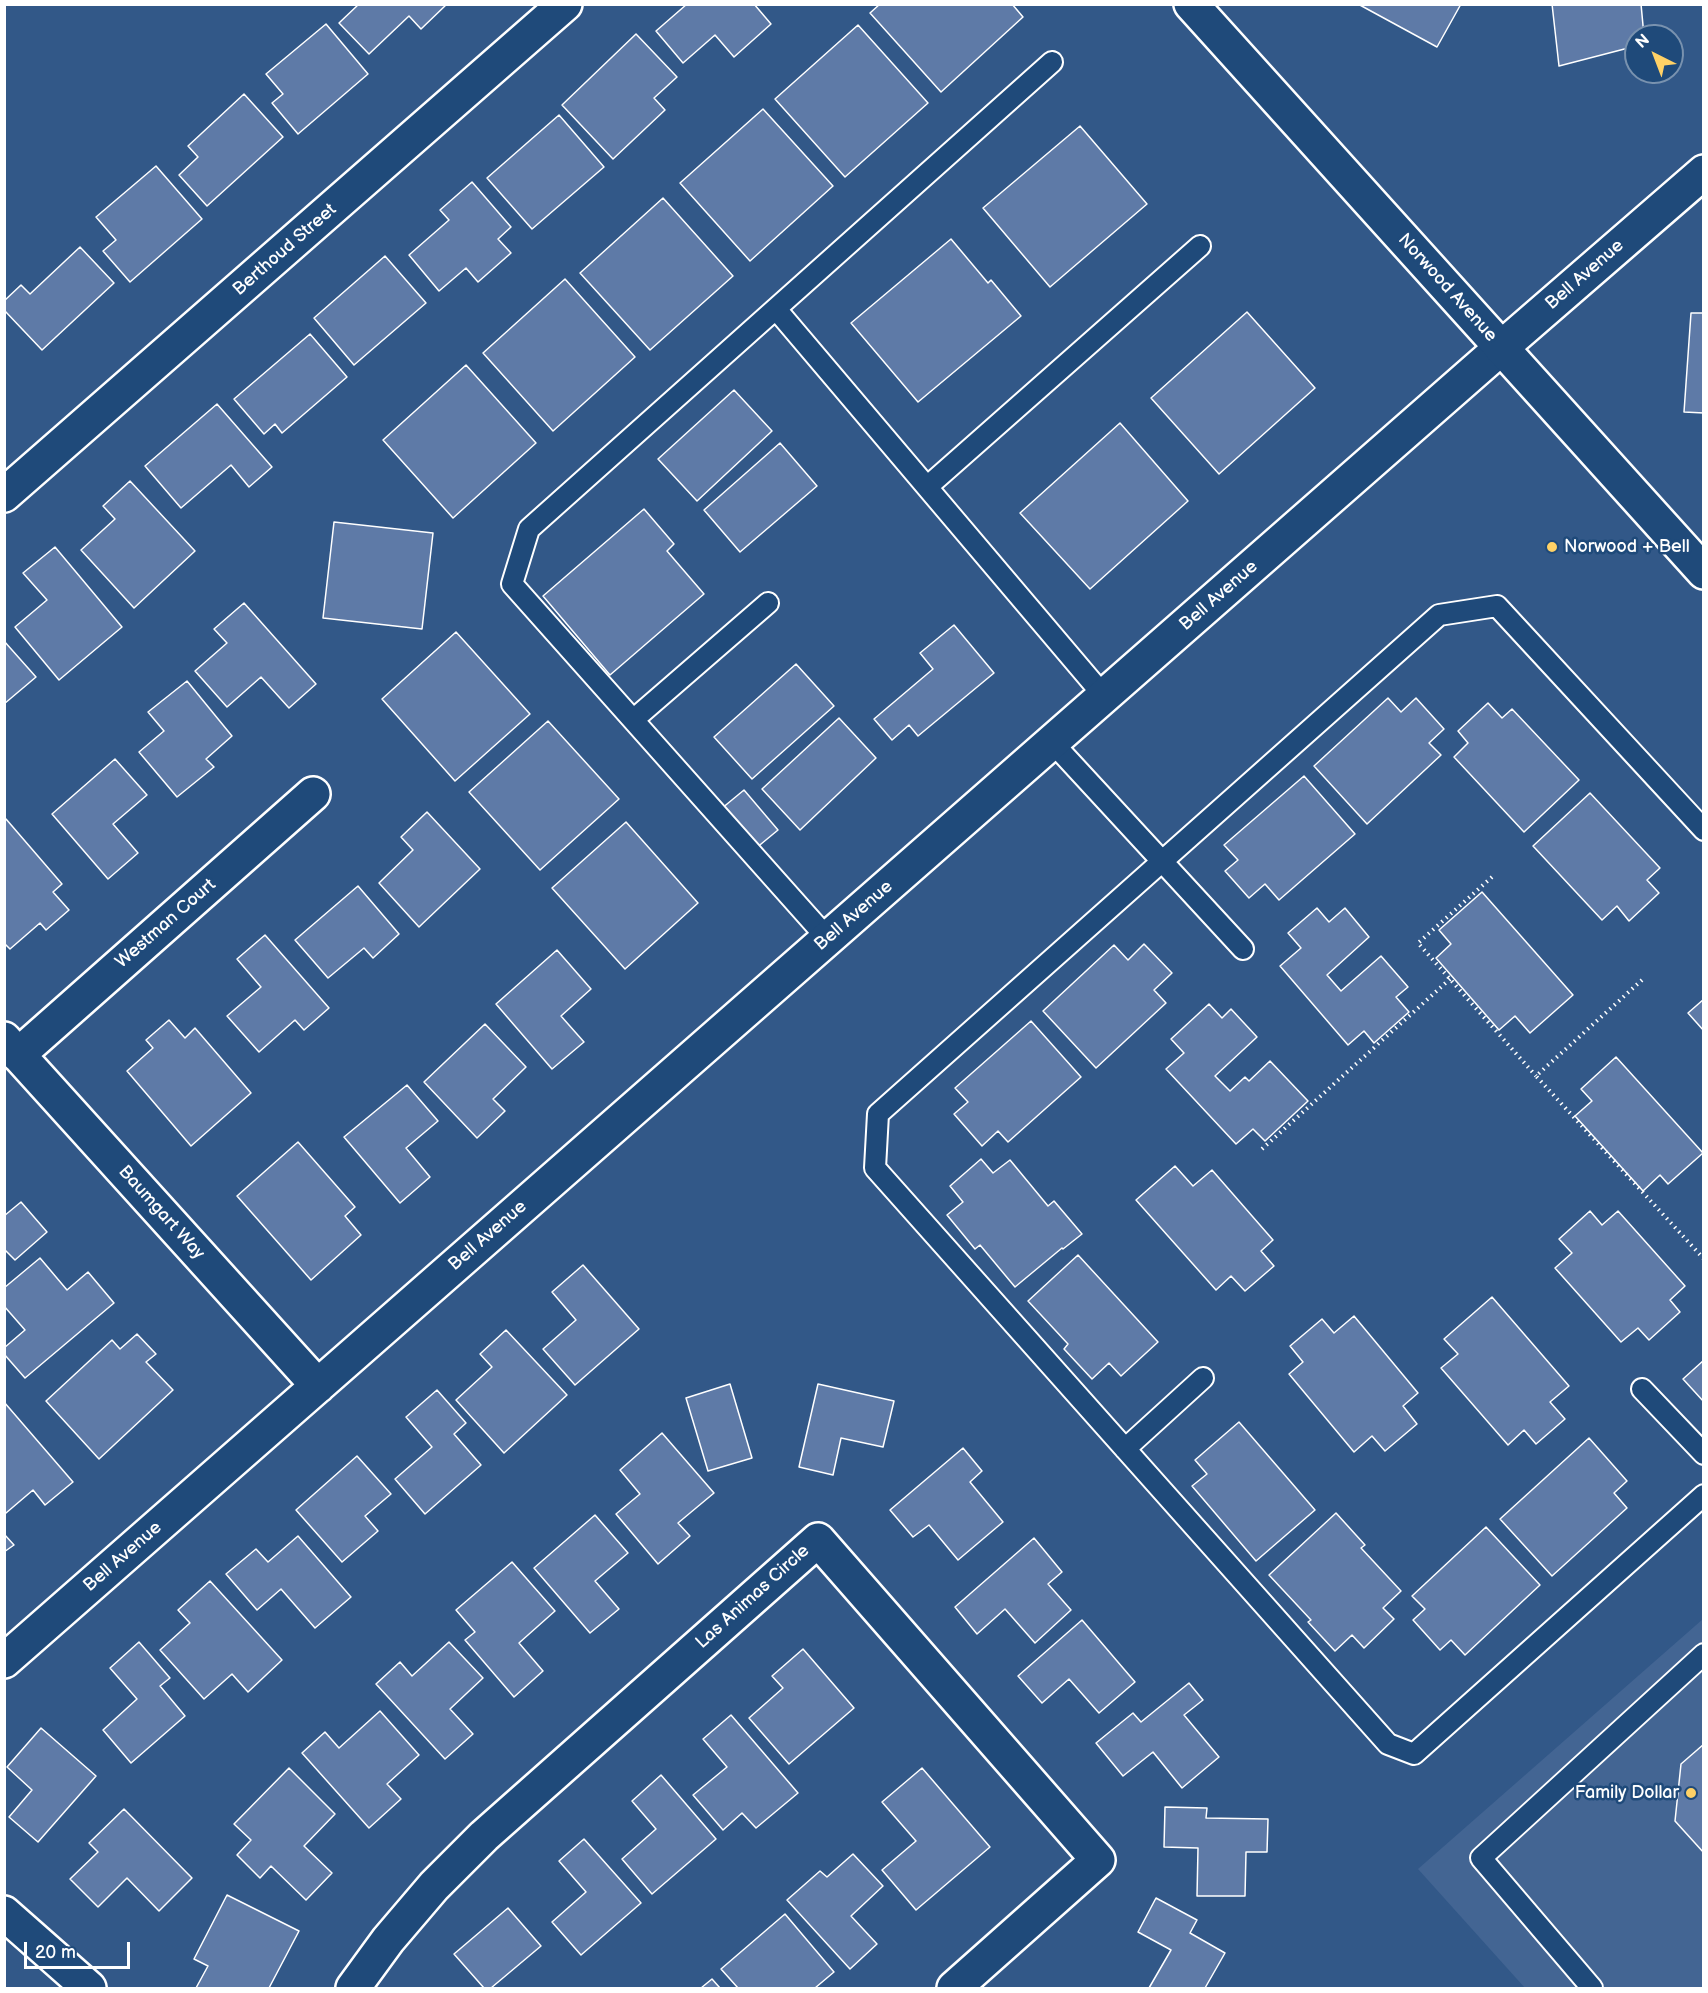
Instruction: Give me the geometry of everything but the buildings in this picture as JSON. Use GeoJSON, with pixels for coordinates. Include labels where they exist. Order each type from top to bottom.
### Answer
{"type":"FeatureCollection","features":[{"type":"Feature","properties":{"kind":"street","name":"Berthoud Street"},"geometry":{"type":"LineString","coordinates":[[4,495],[565,4]]}},
{"type":"Feature","properties":{"kind":"street","name":"Norwood Avenue"},"geometry":{"type":"LineString","coordinates":[[1191,4],[1704,572]]}},
{"type":"Feature","properties":{"kind":"street","name":"Bell Avenue"},"geometry":{"type":"LineString","coordinates":[[4,1661],[1704,171]]}},
{"type":"Feature","properties":{"kind":"street","name":"Westman Court"},"geometry":{"type":"LineString","coordinates":[[11,1047],[313,794]]}},
{"type":"Feature","properties":{"kind":"street","name":"Baumgart Way"},"geometry":{"type":"LineString","coordinates":[[11,1047],[318,1386]]}},
{"type":"Feature","properties":{"kind":"street","name":"Las Animas Circle"},"geometry":{"type":"LineString","coordinates":[[353,1989],[388,1940],[434,1886],[484,1836],[818,1540],[1098,1860],[954,1989]]}},
{"type":"Feature","properties":{"kind":"street"},"geometry":{"type":"LineString","coordinates":[[4,1913],[89,1989]]}},
{"type":"Feature","properties":{"kind":"lane"},"geometry":{"type":"LineString","coordinates":[[828,939],[512,584],[530,529],[1052,62]]}},
{"type":"Feature","properties":{"kind":"lane"},"geometry":{"type":"LineString","coordinates":[[927,487],[1200,246]]}},
{"type":"Feature","properties":{"kind":"lane"},"geometry":{"type":"LineString","coordinates":[[776,309],[1104,696]]}},
{"type":"Feature","properties":{"kind":"lane"},"geometry":{"type":"LineString","coordinates":[[633,720],[768,603]]}},
{"type":"Feature","properties":{"kind":"lane"},"geometry":{"type":"LineString","coordinates":[[1704,830],[1497,606],[1439,615],[878,1114],[875,1168],[1388,1744],[1414,1754],[1704,1495]]}},
{"type":"Feature","properties":{"kind":"lane"},"geometry":{"type":"LineString","coordinates":[[1052,742],[1243,949]]}},
{"type":"Feature","properties":{"kind":"lane"},"geometry":{"type":"LineString","coordinates":[[1125,1449],[1203,1378]]}},
{"type":"Feature","properties":{"kind":"lane"},"geometry":{"type":"LineString","coordinates":[[1642,1389],[1704,1454]]}},
{"type":"Feature","properties":{"kind":"lane"},"geometry":{"type":"LineString","coordinates":[[1592,1989],[1481,1858],[1704,1654]]}},
{"type":"Feature","properties":{"kind":"path"},"geometry":{"type":"LineString","coordinates":[[1492,877],[1418,943],[1704,1259]]}},
{"type":"Feature","properties":{"kind":"path"},"geometry":{"type":"LineString","coordinates":[[1262,1149],[1450,979]]}},
{"type":"Feature","properties":{"kind":"path"},"geometry":{"type":"LineString","coordinates":[[1536,1076],[1642,980]]}},
{"type":"Feature","properties":{"kind":"shaded area"},"geometry":{"type":"Polygon","coordinates":[[[1703,1619],[1703,1988],[1525,1988],[1418,1869],[1703,1619]]]}},
{"type":"Feature","properties":{"kind":"place","name":"Norwood + Bell"},"geometry":{"type":"Point","coordinates":[1552,547]}},
{"type":"Feature","properties":{"kind":"place","name":"Family Dollar"},"geometry":{"type":"Point","coordinates":[1691,1793]}}]}
